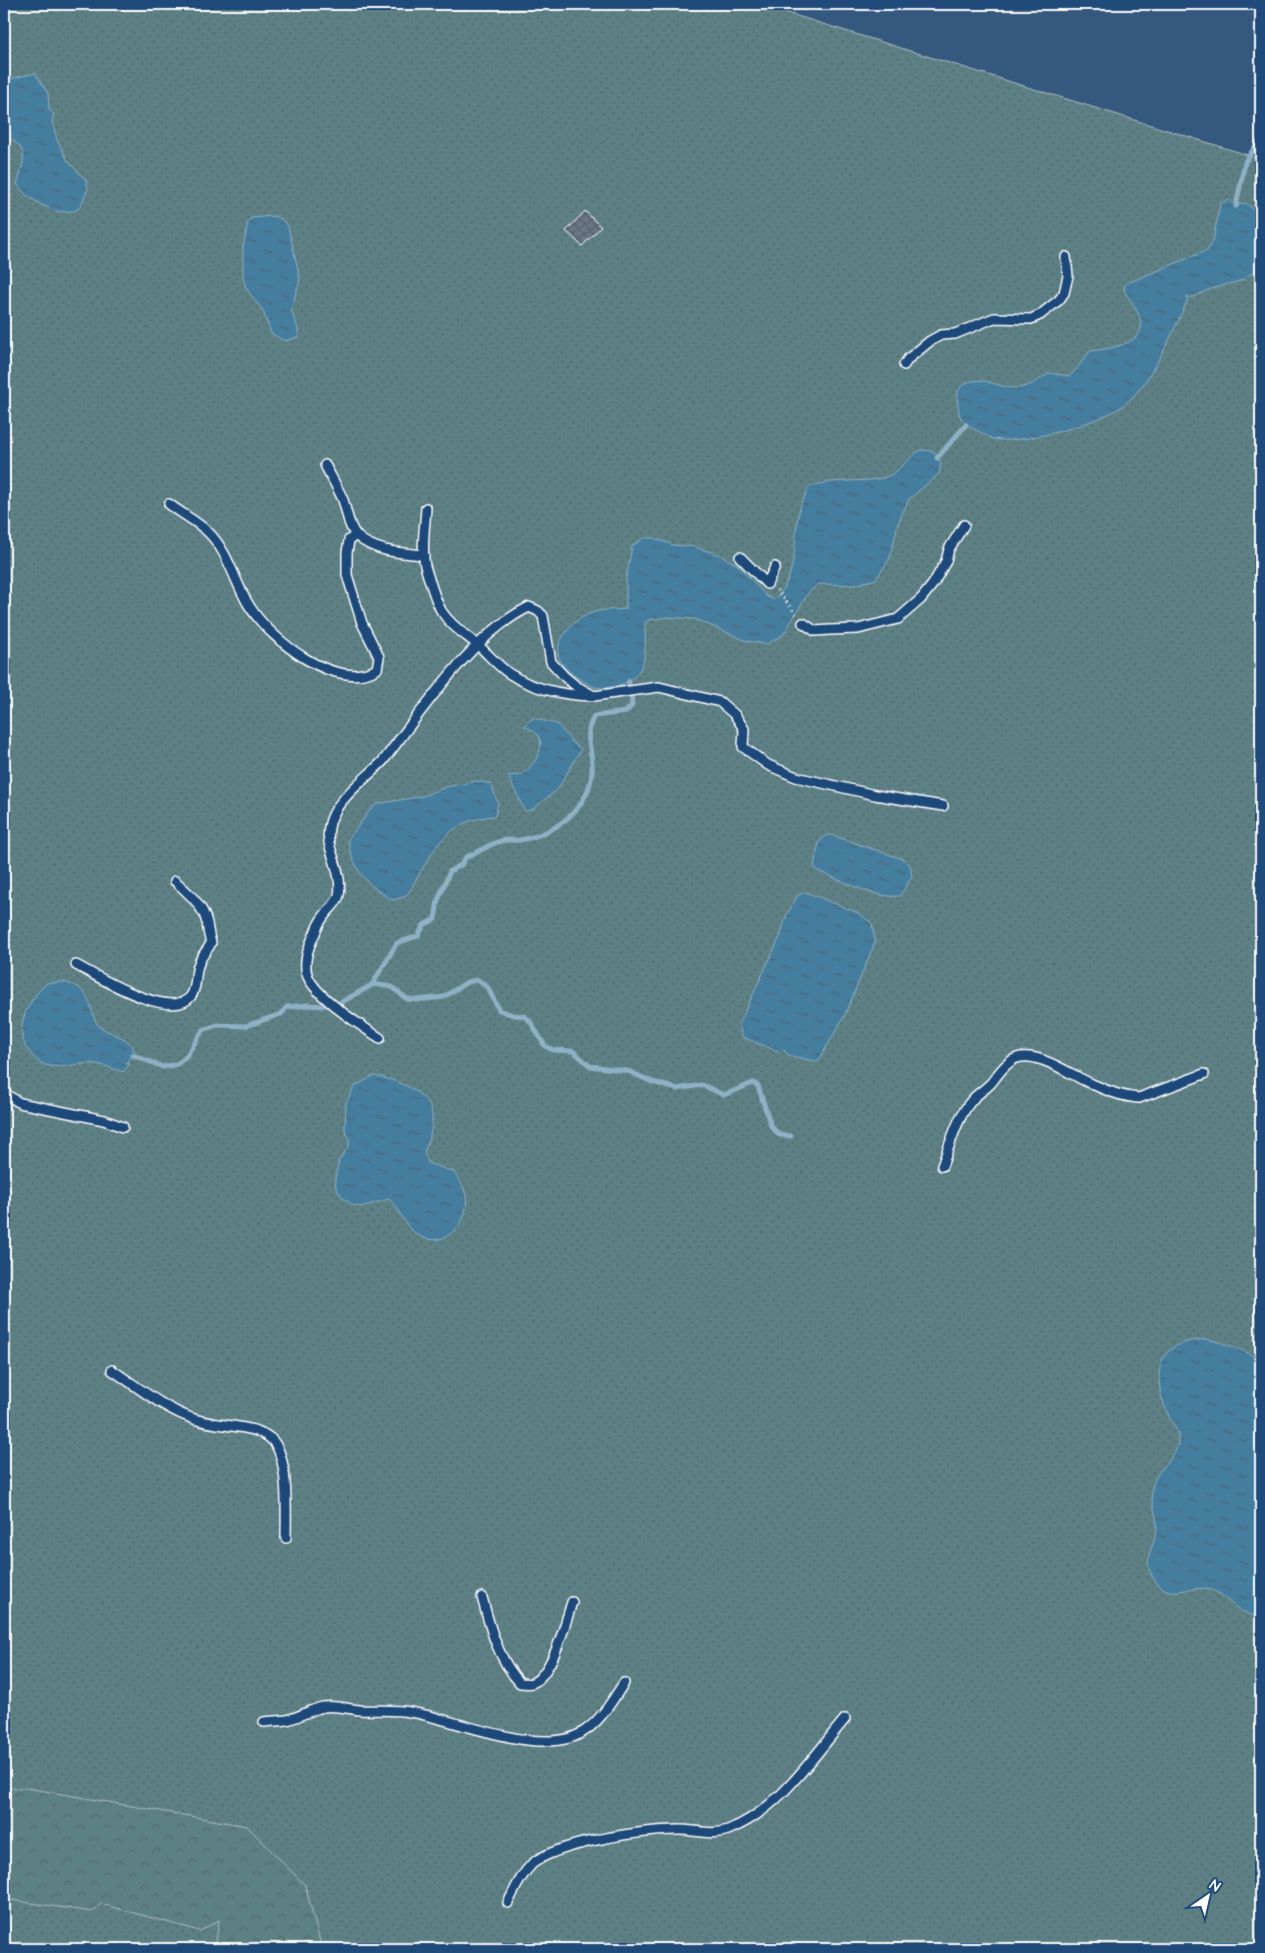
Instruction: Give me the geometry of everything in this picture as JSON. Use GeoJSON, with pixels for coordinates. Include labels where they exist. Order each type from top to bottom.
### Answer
{"type":"FeatureCollection","features":[{"type":"Feature","properties":{"kind":"lane"},"geometry":{"type":"LineString","coordinates":[[904,365],[908,359],[941,335],[955,334],[994,318],[1031,319],[1040,315],[1064,293],[1068,276],[1066,257]]}},
{"type":"Feature","properties":{"kind":"lane"},"geometry":{"type":"LineString","coordinates":[[325,466],[343,500],[348,519],[356,535],[370,545],[403,553],[424,555]]}},
{"type":"Feature","properties":{"kind":"lane"},"geometry":{"type":"LineString","coordinates":[[169,504],[209,533],[218,546],[250,608],[279,640],[320,667],[350,676],[367,674],[377,669],[379,658],[362,623],[347,574],[349,540],[356,535]]}},
{"type":"Feature","properties":{"kind":"lane"},"geometry":{"type":"LineString","coordinates":[[426,508],[425,566],[441,611],[459,631],[510,674],[551,691],[574,696],[594,696],[659,687],[720,702],[735,714],[744,729],[743,747],[768,765],[796,777],[875,795],[943,806]]}},
{"type":"Feature","properties":{"kind":"lane"},"geometry":{"type":"LineString","coordinates":[[803,623],[815,631],[858,629],[898,619],[922,599],[933,584],[946,561],[949,549],[964,525]]}},
{"type":"Feature","properties":{"kind":"lane"},"geometry":{"type":"LineString","coordinates":[[740,556],[767,584],[775,567]]}},
{"type":"Feature","properties":{"kind":"lane"},"geometry":{"type":"LineString","coordinates":[[380,1038],[356,1023],[338,1008],[322,994],[308,977],[306,957],[314,935],[322,918],[340,893],[328,831],[340,802],[383,761],[477,645],[512,615],[529,608],[538,611],[543,616],[551,662],[570,682],[594,696]]}},
{"type":"Feature","properties":{"kind":"lane"},"geometry":{"type":"LineString","coordinates":[[76,965],[145,1000],[181,1004],[190,998],[194,990],[198,963],[211,943],[202,910],[193,898],[175,881]]}},
{"type":"Feature","properties":{"kind":"lane"},"geometry":{"type":"LineString","coordinates":[[942,1166],[958,1125],[972,1100],[1010,1062],[1017,1058],[1027,1057],[1048,1062],[1090,1084],[1129,1098],[1139,1098],[1204,1074]]}},
{"type":"Feature","properties":{"kind":"lane"},"geometry":{"type":"LineString","coordinates":[[4,1093],[20,1104],[104,1120],[122,1127]]}},
{"type":"Feature","properties":{"kind":"lane"},"geometry":{"type":"LineString","coordinates":[[112,1370],[182,1414],[196,1420],[255,1431],[273,1441],[280,1451],[286,1489],[286,1538]]}},
{"type":"Feature","properties":{"kind":"lane"},"geometry":{"type":"LineString","coordinates":[[482,1597],[493,1638],[502,1657],[520,1683],[532,1683],[544,1673],[554,1653],[572,1602]]}},
{"type":"Feature","properties":{"kind":"lane"},"geometry":{"type":"LineString","coordinates":[[264,1722],[287,1720],[324,1707],[383,1710],[411,1712],[484,1732],[550,1741],[575,1737],[586,1731],[597,1720],[624,1683]]}},
{"type":"Feature","properties":{"kind":"lane"},"geometry":{"type":"LineString","coordinates":[[508,1903],[522,1876],[533,1864],[547,1856],[569,1848],[646,1831],[681,1830],[707,1832],[726,1830],[740,1823],[783,1793],[845,1719]]}},
{"type":"Feature","properties":{"kind":"path"},"geometry":{"type":"LineString","coordinates":[[773,586],[803,623]]}},
{"type":"Feature","properties":{"kind":"green space"},"geometry":{"type":"Polygon","coordinates":[[[4,4],[758,4],[1261,159],[1261,1949],[4,1949],[4,4]]]}},
{"type":"Feature","properties":{"kind":"green space"},"geometry":{"type":"Polygon","coordinates":[[[4,1788],[27,1788],[247,1826],[305,1885],[322,1949],[215,1949],[219,1920],[200,1931],[101,1904],[92,1912],[4,1899],[4,1788]]]}},
{"type":"Feature","properties":{"kind":"water"},"geometry":{"type":"Polygon","coordinates":[[[35,73],[48,93],[49,110],[54,114],[52,121],[57,140],[68,161],[86,180],[88,189],[80,207],[74,211],[59,212],[42,205],[26,195],[17,184],[22,168],[23,156],[22,150],[18,145],[13,140],[4,136],[4,82],[35,73]]]}},
{"type":"Feature","properties":{"kind":"water"},"geometry":{"type":"Polygon","coordinates":[[[1228,200],[1236,205],[1245,203],[1251,207],[1261,222],[1261,255],[1257,269],[1243,280],[1211,289],[1193,297],[1187,297],[1187,302],[1159,359],[1132,398],[1109,414],[1094,420],[1058,432],[1022,439],[993,439],[970,427],[963,421],[960,415],[957,395],[959,389],[967,383],[979,381],[1017,388],[1032,384],[1049,373],[1069,376],[1090,351],[1114,347],[1137,336],[1141,323],[1137,310],[1124,291],[1125,284],[1208,250],[1213,241],[1220,204],[1228,200]]]}},
{"type":"Feature","properties":{"kind":"water"},"geometry":{"type":"Polygon","coordinates":[[[274,216],[281,219],[288,226],[300,279],[291,310],[298,329],[298,337],[284,341],[271,333],[263,311],[246,288],[243,278],[243,247],[248,222],[251,218],[274,216]]]}},
{"type":"Feature","properties":{"kind":"water"},"geometry":{"type":"Polygon","coordinates":[[[921,450],[933,451],[941,462],[939,474],[909,499],[898,523],[890,558],[876,579],[854,585],[819,584],[809,592],[783,635],[767,644],[747,641],[695,619],[667,617],[649,620],[645,623],[644,657],[636,675],[627,682],[605,688],[594,687],[573,674],[562,664],[558,652],[559,646],[569,628],[587,615],[599,611],[626,609],[626,579],[632,546],[644,538],[654,538],[673,545],[695,547],[720,555],[738,565],[766,596],[775,600],[783,590],[788,579],[800,509],[809,487],[827,482],[883,478],[894,473],[921,450]]]}},
{"type":"Feature","properties":{"kind":"water"},"geometry":{"type":"Polygon","coordinates":[[[533,718],[557,724],[572,742],[581,749],[558,789],[533,809],[525,811],[508,776],[522,775],[538,756],[541,742],[533,731],[524,726],[533,718]]]}},
{"type":"Feature","properties":{"kind":"water"},"geometry":{"type":"Polygon","coordinates":[[[477,781],[491,784],[498,803],[495,816],[467,822],[447,835],[431,854],[410,891],[404,897],[392,900],[368,882],[353,860],[348,840],[370,810],[377,804],[423,796],[446,787],[477,781]]]}},
{"type":"Feature","properties":{"kind":"water"},"geometry":{"type":"Polygon","coordinates":[[[827,835],[832,835],[905,860],[910,865],[912,876],[900,896],[880,895],[869,892],[818,871],[814,866],[819,842],[827,835]]]}},
{"type":"Feature","properties":{"kind":"water"},"geometry":{"type":"Polygon","coordinates":[[[806,892],[858,913],[872,923],[875,942],[845,1015],[818,1062],[788,1055],[784,1050],[780,1052],[742,1037],[739,1024],[780,937],[787,914],[798,895],[806,892]]]}},
{"type":"Feature","properties":{"kind":"water"},"geometry":{"type":"Polygon","coordinates":[[[64,982],[77,986],[87,997],[100,1027],[122,1037],[131,1044],[134,1054],[125,1064],[130,1064],[123,1072],[90,1063],[48,1066],[38,1061],[26,1046],[22,1037],[22,1027],[24,1017],[33,999],[47,983],[64,982]]]}},
{"type":"Feature","properties":{"kind":"water"},"geometry":{"type":"Polygon","coordinates":[[[373,1076],[389,1079],[407,1086],[428,1103],[432,1115],[432,1126],[424,1152],[428,1163],[454,1172],[466,1196],[464,1216],[460,1224],[445,1237],[427,1239],[413,1232],[389,1199],[361,1207],[353,1205],[343,1198],[336,1188],[335,1179],[339,1160],[349,1146],[349,1138],[345,1130],[346,1103],[354,1087],[373,1076]]]}},
{"type":"Feature","properties":{"kind":"water"},"geometry":{"type":"Polygon","coordinates":[[[1207,1339],[1236,1348],[1261,1361],[1261,1618],[1240,1610],[1212,1590],[1199,1588],[1178,1591],[1166,1590],[1160,1586],[1150,1572],[1148,1560],[1157,1529],[1152,1501],[1153,1484],[1178,1443],[1176,1430],[1161,1395],[1159,1376],[1161,1364],[1164,1357],[1173,1347],[1186,1342],[1207,1339]]]}},
{"type":"Feature","properties":{"kind":"building"},"geometry":{"type":"Polygon","coordinates":[[[585,211],[601,227],[582,246],[566,231],[585,211]]]}},
{"type":"Feature","properties":{"kind":"waterway"},"geometry":{"type":"LineString","coordinates":[[1236,206],[1245,162],[1261,138]]}},
{"type":"Feature","properties":{"kind":"waterway"},"geometry":{"type":"LineString","coordinates":[[937,458],[966,425]]}},
{"type":"Feature","properties":{"kind":"waterway"},"geometry":{"type":"LineString","coordinates":[[629,681],[629,687]]}},
{"type":"Feature","properties":{"kind":"waterway"},"geometry":{"type":"LineString","coordinates":[[338,1004],[372,985],[397,943],[418,936],[424,925],[435,919],[438,900],[450,871],[461,865],[466,857],[496,842],[533,837],[546,832],[568,818],[577,808],[589,785],[592,772],[589,731],[594,716],[626,712],[632,705],[631,695]]}},
{"type":"Feature","properties":{"kind":"waterway"},"geometry":{"type":"LineString","coordinates":[[373,984],[392,987],[407,999],[417,1000],[444,997],[467,982],[478,980],[488,988],[499,1010],[513,1015],[524,1016],[530,1021],[545,1046],[553,1050],[573,1051],[590,1066],[628,1071],[652,1082],[677,1089],[702,1085],[724,1095],[753,1083],[758,1086],[771,1126],[779,1135],[791,1136]]}},
{"type":"Feature","properties":{"kind":"waterway"},"geometry":{"type":"LineString","coordinates":[[133,1055],[163,1067],[177,1064],[185,1058],[203,1030],[217,1025],[246,1026],[281,1014],[287,1007],[323,1006]]}}]}
